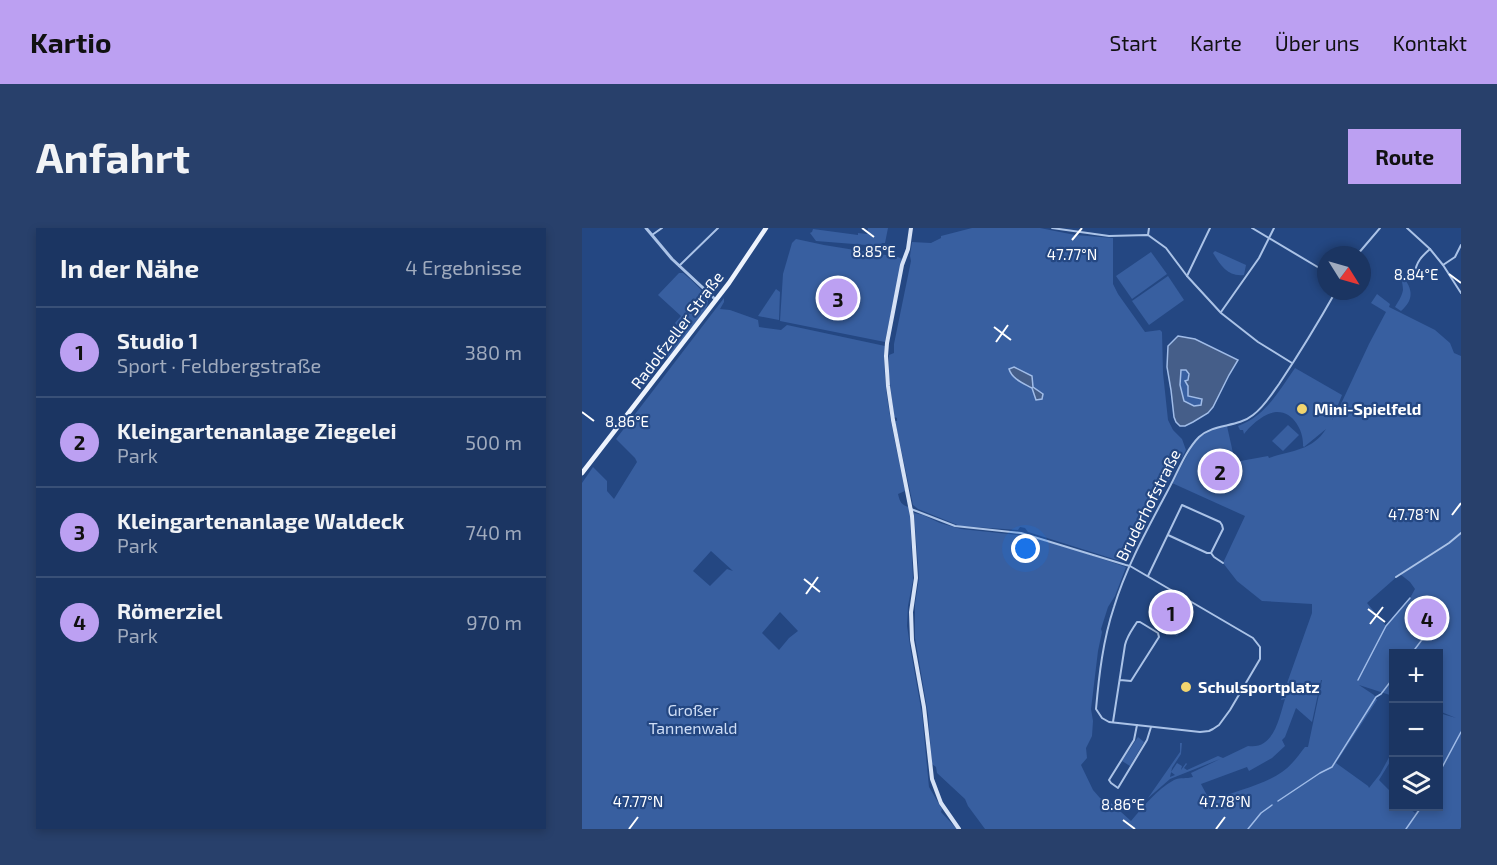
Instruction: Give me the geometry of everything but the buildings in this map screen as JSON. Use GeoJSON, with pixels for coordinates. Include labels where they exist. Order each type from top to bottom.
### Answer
{"type":"FeatureCollection","features":[{"type":"Feature","properties":{"kind":"main road","name":"Radolfzeller Straße"},"geometry":{"type":"LineString","coordinates":[[582,473],[710,308],[766,228]]}},
{"type":"Feature","properties":{"kind":"main road"},"geometry":{"type":"LineString","coordinates":[[911,228],[886,356],[888,386],[893,420],[914,509],[916,579],[911,612],[912,640],[924,707],[932,779],[940,803],[959,829]]}},
{"type":"Feature","properties":{"kind":"street"},"geometry":{"type":"LineString","coordinates":[[646,228],[679,266],[716,300]]}},
{"type":"Feature","properties":{"kind":"street"},"geometry":{"type":"LineString","coordinates":[[652,236],[662,228]]}},
{"type":"Feature","properties":{"kind":"street"},"geometry":{"type":"LineString","coordinates":[[679,266],[718,228]]}},
{"type":"Feature","properties":{"kind":"street"},"geometry":{"type":"LineString","coordinates":[[1052,228],[1077,232],[1148,235],[1166,248],[1187,276],[1221,313],[1258,342],[1292,364]]}},
{"type":"Feature","properties":{"kind":"street"},"geometry":{"type":"LineString","coordinates":[[1148,235],[1149,228]]}},
{"type":"Feature","properties":{"kind":"street"},"geometry":{"type":"LineString","coordinates":[[1187,276],[1209,228]]}},
{"type":"Feature","properties":{"kind":"street"},"geometry":{"type":"LineString","coordinates":[[1252,228],[1317,267]]}},
{"type":"Feature","properties":{"kind":"street"},"geometry":{"type":"LineString","coordinates":[[1221,313],[1250,272],[1274,228]]}},
{"type":"Feature","properties":{"kind":"street"},"geometry":{"type":"LineString","coordinates":[[1365,246],[1380,228]]}},
{"type":"Feature","properties":{"kind":"street"},"geometry":{"type":"LineString","coordinates":[[1407,228],[1430,249],[1461,293]]}},
{"type":"Feature","properties":{"kind":"street"},"geometry":{"type":"LineString","coordinates":[[1443,265],[1455,257],[1461,245]]}},
{"type":"Feature","properties":{"kind":"street"},"geometry":{"type":"LineString","coordinates":[[1418,277],[1415,273],[1416,266],[1430,249]]}},
{"type":"Feature","properties":{"kind":"street"},"geometry":{"type":"LineString","coordinates":[[707,292],[710,308]]}},
{"type":"Feature","properties":{"kind":"street","name":"Bruderhofstraße"},"geometry":{"type":"LineString","coordinates":[[1113,722],[1102,718],[1096,709],[1103,649],[1114,605],[1130,566],[1179,468],[1195,441],[1208,430],[1236,424],[1251,417],[1263,406],[1292,364],[1331,300]]}},
{"type":"Feature","properties":{"kind":"street"},"geometry":{"type":"LineString","coordinates":[[1148,576],[1182,505],[1222,525],[1212,553]]}},
{"type":"Feature","properties":{"kind":"street"},"geometry":{"type":"LineString","coordinates":[[914,509],[956,526],[1021,533],[1130,566],[1253,638],[1260,647],[1259,662],[1230,710],[1219,725],[1209,731],[1200,732],[1113,722],[1127,637],[1137,622],[1140,622],[1158,633],[1159,637],[1131,681],[1120,680]]}},
{"type":"Feature","properties":{"kind":"street"},"geometry":{"type":"LineString","coordinates":[[1396,576],[1461,533]]}},
{"type":"Feature","properties":{"kind":"street"},"geometry":{"type":"LineString","coordinates":[[1168,535],[1207,553],[1212,553]]}},
{"type":"Feature","properties":{"kind":"street"},"geometry":{"type":"LineString","coordinates":[[1212,553],[1223,563]]}},
{"type":"Feature","properties":{"kind":"street"},"geometry":{"type":"LineString","coordinates":[[1137,725],[1134,740],[1109,780],[1118,788],[1147,740],[1151,727]]}},
{"type":"Feature","properties":{"kind":"green space"},"geometry":{"type":"Polygon","coordinates":[[[868,228],[888,228],[885,243],[879,246],[816,241],[810,233],[813,229],[858,235],[858,233],[867,234],[868,228]]]}},
{"type":"Feature","properties":{"kind":"green space"},"geometry":{"type":"Polygon","coordinates":[[[972,228],[1040,228],[1075,235],[1113,238],[1113,284],[1118,294],[1145,332],[1160,330],[1162,332],[1168,420],[1173,430],[1182,439],[1186,450],[1126,561],[1028,532],[1025,528],[1020,527],[1018,530],[960,526],[913,505],[895,421],[897,418],[894,417],[889,375],[889,355],[894,353],[911,261],[912,242],[931,243],[941,236],[972,228]]]}},
{"type":"Feature","properties":{"kind":"green space"},"geometry":{"type":"Polygon","coordinates":[[[796,239],[902,259],[885,342],[780,321],[783,274],[792,243],[796,239]]]}},
{"type":"Feature","properties":{"kind":"green space"},"geometry":{"type":"Polygon","coordinates":[[[1215,251],[1246,265],[1244,275],[1225,270],[1213,253],[1215,251]]]}},
{"type":"Feature","properties":{"kind":"green space"},"geometry":{"type":"Polygon","coordinates":[[[1151,252],[1167,274],[1132,299],[1116,276],[1151,252]]]}},
{"type":"Feature","properties":{"kind":"green space"},"geometry":{"type":"Polygon","coordinates":[[[679,273],[683,273],[705,294],[708,302],[705,311],[668,358],[659,349],[678,326],[675,323],[681,316],[658,295],[679,273]]]}},
{"type":"Feature","properties":{"kind":"green space"},"geometry":{"type":"Polygon","coordinates":[[[1168,276],[1184,300],[1149,325],[1132,301],[1168,276]]]}},
{"type":"Feature","properties":{"kind":"green space"},"geometry":{"type":"Polygon","coordinates":[[[1403,277],[1411,294],[1408,303],[1401,311],[1395,307],[1403,290],[1403,277]]]}},
{"type":"Feature","properties":{"kind":"green space"},"geometry":{"type":"Polygon","coordinates":[[[776,289],[780,292],[779,320],[758,316],[776,289]]]}},
{"type":"Feature","properties":{"kind":"green space"},"geometry":{"type":"Polygon","coordinates":[[[1377,294],[1390,304],[1389,307],[1435,330],[1450,343],[1454,353],[1461,356],[1460,829],[985,829],[965,799],[937,773],[936,767],[932,764],[928,714],[915,638],[915,604],[919,578],[914,513],[961,529],[1027,536],[1126,567],[1101,629],[1091,709],[1092,736],[1086,748],[1087,758],[1081,765],[1093,790],[1100,798],[1111,803],[1131,821],[1168,784],[1177,779],[1193,777],[1191,773],[1220,759],[1170,779],[1148,798],[1180,752],[1180,743],[1182,743],[1181,754],[1171,772],[1177,763],[1182,766],[1181,770],[1186,763],[1184,768],[1187,770],[1218,756],[1223,758],[1248,746],[1257,746],[1270,738],[1280,715],[1285,699],[1281,700],[1312,613],[1312,604],[1262,601],[1237,581],[1223,563],[1245,516],[1172,483],[1195,441],[1208,430],[1227,426],[1235,462],[1268,456],[1269,458],[1308,446],[1314,442],[1326,429],[1304,447],[1297,423],[1282,413],[1271,413],[1262,417],[1244,434],[1238,426],[1248,422],[1264,410],[1295,368],[1342,395],[1332,420],[1386,312],[1371,303],[1377,294]],[[1400,574],[1367,603],[1386,626],[1415,589],[1400,574]],[[1321,680],[1312,722],[1296,708],[1282,740],[1285,746],[1272,758],[1249,771],[1247,767],[1201,784],[1211,803],[1274,777],[1288,767],[1305,747],[1308,747],[1321,680]]]}},
{"type":"Feature","properties":{"kind":"green space","name":"Großer Tannenwald"},"geometry":{"type":"Polygon","coordinates":[[[724,298],[720,309],[730,310],[758,320],[759,327],[781,330],[787,325],[885,346],[887,399],[905,491],[898,494],[901,503],[909,507],[910,516],[913,580],[907,626],[922,714],[929,787],[942,809],[941,812],[957,829],[582,829],[582,483],[593,467],[607,481],[607,491],[614,499],[637,462],[616,439],[724,298]],[[711,551],[693,571],[710,586],[727,569],[733,571],[711,551]],[[780,612],[762,633],[779,650],[798,631],[780,612]]]}},
{"type":"Feature","properties":{"kind":"green space"},"geometry":{"type":"Polygon","coordinates":[[[1181,370],[1186,370],[1189,377],[1188,396],[1202,399],[1201,405],[1194,406],[1184,401],[1180,385],[1181,370]]]}},
{"type":"Feature","properties":{"kind":"green space"},"geometry":{"type":"Polygon","coordinates":[[[1288,425],[1299,435],[1283,451],[1272,441],[1288,425]]]}},
{"type":"Feature","properties":{"kind":"green space"},"geometry":{"type":"Polygon","coordinates":[[[1184,600],[1195,606],[1177,636],[1166,630],[1184,600]]]}},
{"type":"Feature","properties":{"kind":"green space"},"geometry":{"type":"Polygon","coordinates":[[[1138,737],[1144,742],[1130,766],[1122,761],[1138,737]]]}},
{"type":"Feature","properties":{"kind":"shaded area"},"geometry":{"type":"Polygon","coordinates":[[[1178,336],[1195,339],[1238,360],[1213,407],[1208,413],[1185,426],[1180,426],[1174,417],[1167,367],[1168,346],[1178,336]],[[1181,370],[1180,385],[1184,401],[1194,406],[1201,405],[1202,399],[1188,396],[1188,386],[1185,381],[1188,380],[1189,374],[1186,370],[1181,370]]]}},
{"type":"Feature","properties":{"kind":"shaded area"},"geometry":{"type":"Polygon","coordinates":[[[1014,367],[1032,376],[1033,387],[1043,394],[1042,399],[1036,400],[1032,388],[1013,375],[1009,369],[1014,367]]]}},
{"type":"Feature","properties":{"kind":"waterway"},"geometry":{"type":"LineString","coordinates":[[1358,680],[1386,626],[1410,598]]}},
{"type":"Feature","properties":{"kind":"waterway"},"geometry":{"type":"LineString","coordinates":[[1415,649],[1439,617]]}},
{"type":"Feature","properties":{"kind":"waterway"},"geometry":{"type":"LineString","coordinates":[[1278,801],[1332,767],[1376,697],[1389,684]]}},
{"type":"Feature","properties":{"kind":"waterway"},"geometry":{"type":"LineString","coordinates":[[1443,766],[1461,732]]}},
{"type":"Feature","properties":{"kind":"waterway"},"geometry":{"type":"LineString","coordinates":[[1248,829],[1261,813],[1272,805]]}},
{"type":"Feature","properties":{"kind":"waterway"},"geometry":{"type":"LineString","coordinates":[[1406,829],[1419,811]]}},
{"type":"Feature","properties":{"kind":"place","name":"Kleingartenanlage Waldeck"},"geometry":{"type":"Point","coordinates":[838,298]}},
{"type":"Feature","properties":{"kind":"place","name":"Mini-Spielfeld"},"geometry":{"type":"Point","coordinates":[1302,409]}},
{"type":"Feature","properties":{"kind":"place","name":"Kleingartenanlage Ziegelei"},"geometry":{"type":"Point","coordinates":[1220,471]}},
{"type":"Feature","properties":{"kind":"place","name":"Studio 1"},"geometry":{"type":"Point","coordinates":[1171,612]}},
{"type":"Feature","properties":{"kind":"place","name":"Römerziel"},"geometry":{"type":"Point","coordinates":[1427,618]}},
{"type":"Feature","properties":{"kind":"place","name":"Schulsportplatz"},"geometry":{"type":"Point","coordinates":[1186,687]}}]}
